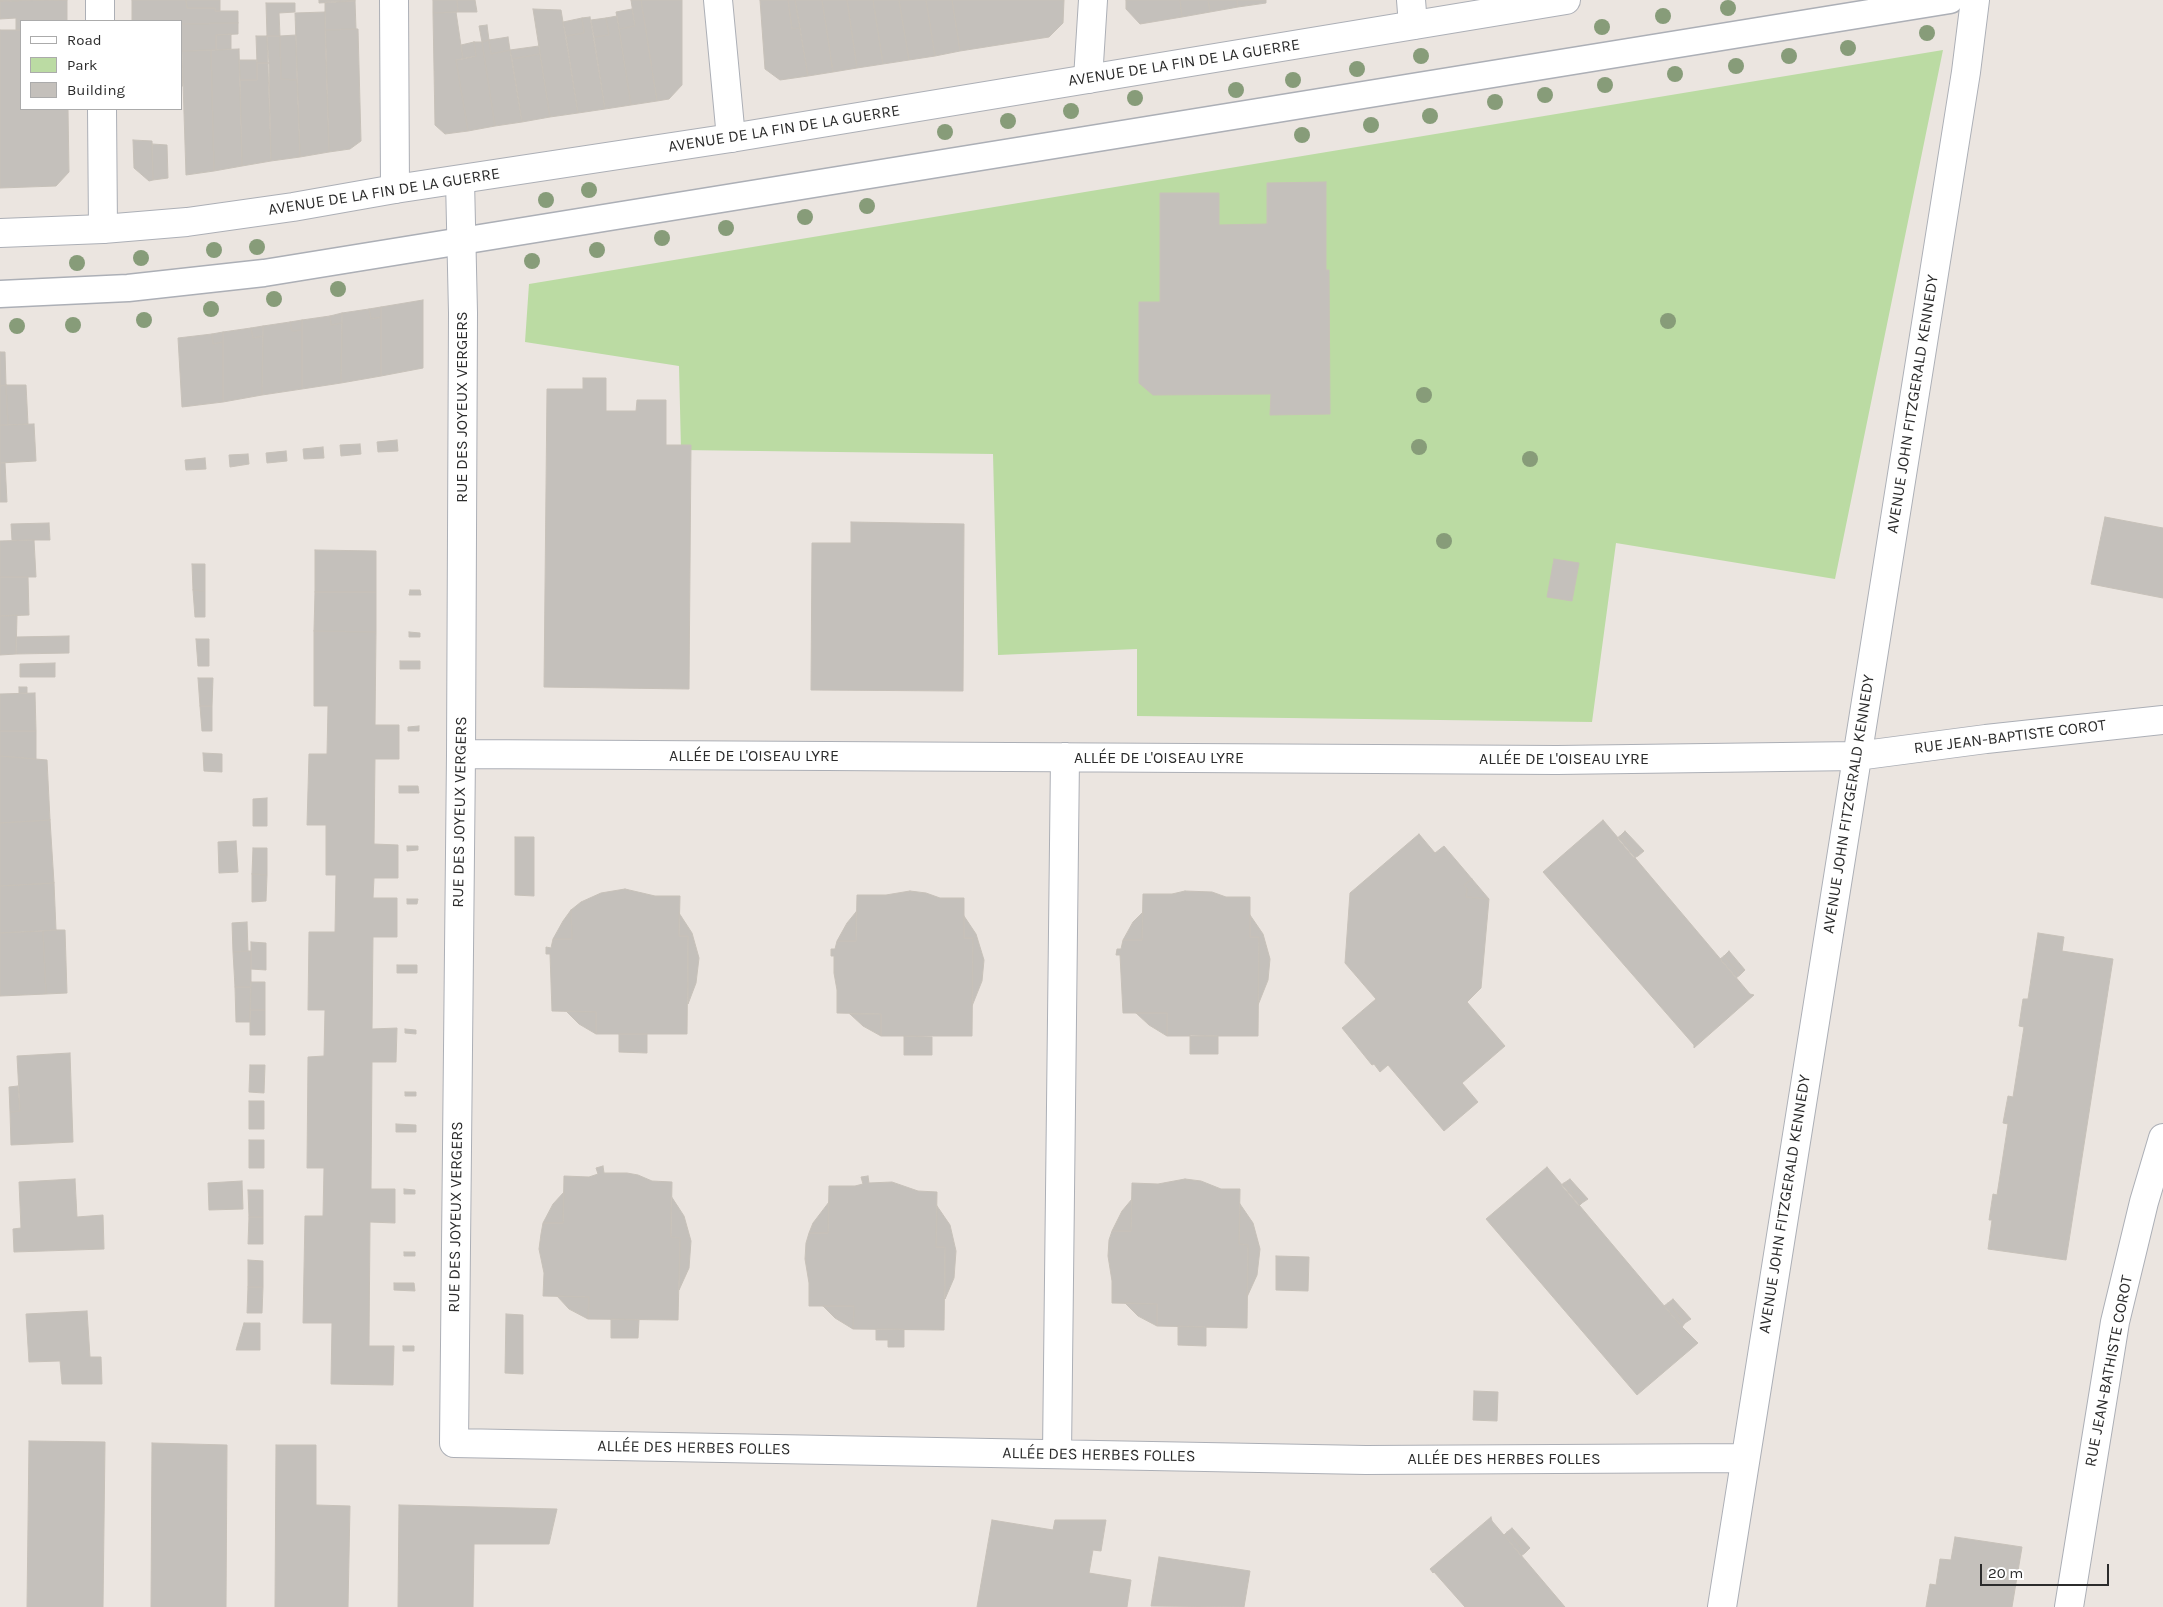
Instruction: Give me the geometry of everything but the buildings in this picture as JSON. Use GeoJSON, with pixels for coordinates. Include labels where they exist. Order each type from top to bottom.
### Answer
{"type":"FeatureCollection","features":[{"type":"Feature","properties":{"kind":"street"},"geometry":{"type":"LineString","coordinates":[[100,0],[100,20]]}},
{"type":"Feature","properties":{"kind":"street"},"geometry":{"type":"LineString","coordinates":[[394,0],[395,189]]}},
{"type":"Feature","properties":{"kind":"street"},"geometry":{"type":"LineString","coordinates":[[718,0],[731,138]]}},
{"type":"Feature","properties":{"kind":"street"},"geometry":{"type":"LineString","coordinates":[[1088,79],[1093,0]]}},
{"type":"Feature","properties":{"kind":"street","name":"AVENUE DE LA FIN DE LA GUERRE"},"geometry":{"type":"LineString","coordinates":[[0,233],[103,229],[187,222],[731,138],[1088,79],[1412,13],[1566,0]]}},
{"type":"Feature","properties":{"kind":"street","name":"AVENUE JOHN FITZGERALD KENNEDY"},"geometry":{"type":"LineString","coordinates":[[1722,1607],[1966,72],[1975,0]]}},
{"type":"Feature","properties":{"kind":"street"},"geometry":{"type":"LineString","coordinates":[[102,110],[103,229]]}},
{"type":"Feature","properties":{"kind":"street","name":"RUE DES JOYEUX VERGERS"},"geometry":{"type":"LineString","coordinates":[[454,1443],[461,754],[462,241],[460,180]]}},
{"type":"Feature","properties":{"kind":"street","name":"RUE JEAN-BAPTISTE COROT"},"geometry":{"type":"LineString","coordinates":[[1857,756],[1986,739],[2163,720]]}},
{"type":"Feature","properties":{"kind":"street","name":"ALLÉE DE L'OISEAU LYRE"},"geometry":{"type":"LineString","coordinates":[[461,754],[1556,760],[1857,756]]}},
{"type":"Feature","properties":{"kind":"street"},"geometry":{"type":"LineString","coordinates":[[1057,1454],[1065,757]]}},
{"type":"Feature","properties":{"kind":"street","name":"RUE JEAN-BATHISTE COROT"},"geometry":{"type":"LineString","coordinates":[[2069,1607],[2115,1322],[2144,1202],[2163,1138]]}},
{"type":"Feature","properties":{"kind":"street","name":"ALLÉE DES HERBES FOLLES"},"geometry":{"type":"LineString","coordinates":[[454,1443],[1366,1460],[1745,1458]]}},
{"type":"Feature","properties":{"kind":"lane"},"geometry":{"type":"LineString","coordinates":[[0,294],[128,288],[264,273],[1950,0]]}},
{"type":"Feature","properties":{"kind":"green space"},"geometry":{"type":"Polygon","coordinates":[[[1943,50],[1835,579],[1616,543],[1592,722],[1137,716],[1137,649],[998,655],[993,454],[681,450],[679,366],[525,342],[529,284],[1943,50]]]}}]}
